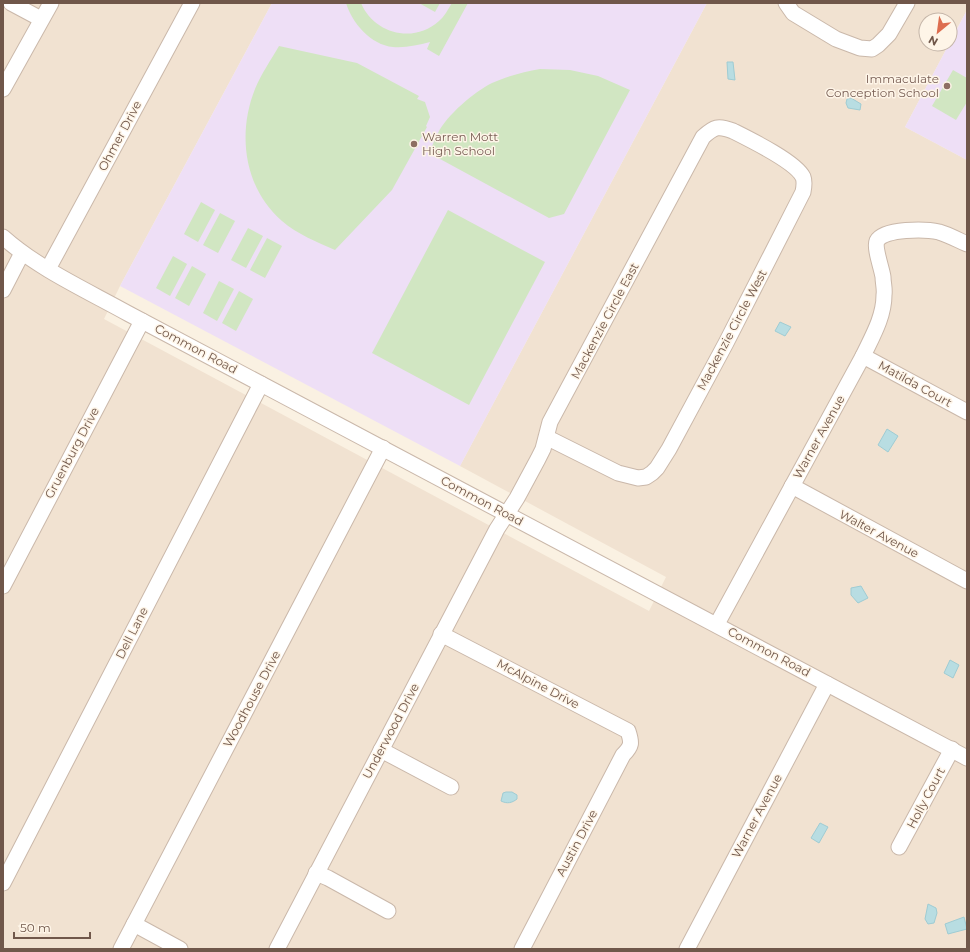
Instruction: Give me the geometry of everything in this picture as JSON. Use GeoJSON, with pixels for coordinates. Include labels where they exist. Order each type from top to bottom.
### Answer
{"type":"FeatureCollection","features":[{"type":"Feature","properties":{"kind":"street"},"geometry":{"type":"LineString","coordinates":[[11,3],[41,19]]}},
{"type":"Feature","properties":{"kind":"street"},"geometry":{"type":"LineString","coordinates":[[3,89],[51,3]]}},
{"type":"Feature","properties":{"kind":"street","name":"Ohmer Drive"},"geometry":{"type":"LineString","coordinates":[[48,269],[192,3]]}},
{"type":"Feature","properties":{"kind":"street"},"geometry":{"type":"LineString","coordinates":[[786,3],[793,13],[836,38],[860,48],[872,49],[890,34],[907,3]]}},
{"type":"Feature","properties":{"kind":"street","name":"Mackenzie Circle West"},"geometry":{"type":"LineString","coordinates":[[546,437],[618,473],[638,478],[646,477],[657,468],[669,450],[726,344],[803,192],[805,184],[803,176],[791,165],[738,133],[716,127],[709,131]]}},
{"type":"Feature","properties":{"kind":"street","name":"Mackenzie Circle East"},"geometry":{"type":"LineString","coordinates":[[506,514],[517,498],[541,454],[550,422],[697,146],[709,131]]}},
{"type":"Feature","properties":{"kind":"street","name":"Warner Avenue"},"geometry":{"type":"LineString","coordinates":[[717,624],[876,330],[884,296],[882,271],[876,247],[877,241],[882,236],[893,233],[929,230],[950,236],[967,244]]}},
{"type":"Feature","properties":{"kind":"street","name":"Common Road"},"geometry":{"type":"LineString","coordinates":[[3,237],[22,253],[48,269],[142,321],[717,624],[967,758]]}},
{"type":"Feature","properties":{"kind":"street"},"geometry":{"type":"LineString","coordinates":[[3,290],[22,253]]}},
{"type":"Feature","properties":{"kind":"street","name":"Gruenburg Drive"},"geometry":{"type":"LineString","coordinates":[[3,586],[142,321]]}},
{"type":"Feature","properties":{"kind":"street","name":"Matilda Court"},"geometry":{"type":"LineString","coordinates":[[863,356],[967,412]]}},
{"type":"Feature","properties":{"kind":"street","name":"Dell Lane"},"geometry":{"type":"LineString","coordinates":[[3,883],[261,384]]}},
{"type":"Feature","properties":{"kind":"street","name":"Woodhouse Drive"},"geometry":{"type":"LineString","coordinates":[[121,949],[383,448]]}},
{"type":"Feature","properties":{"kind":"street","name":"Walter Avenue"},"geometry":{"type":"LineString","coordinates":[[792,486],[967,581]]}},
{"type":"Feature","properties":{"kind":"street","name":"Underwood Drive"},"geometry":{"type":"LineString","coordinates":[[277,949],[441,634],[506,514]]}},
{"type":"Feature","properties":{"kind":"street","name":"McAlpine Drive"},"geometry":{"type":"LineString","coordinates":[[441,634],[628,731],[630,738]]}},
{"type":"Feature","properties":{"kind":"street","name":"Warner Avenue"},"geometry":{"type":"LineString","coordinates":[[687,949],[827,684]]}},
{"type":"Feature","properties":{"kind":"street","name":"Austin Drive"},"geometry":{"type":"LineString","coordinates":[[522,949],[623,755],[629,749],[631,744],[630,738]]}},
{"type":"Feature","properties":{"kind":"street","name":"Holly Court"},"geometry":{"type":"LineString","coordinates":[[899,848],[952,749]]}},
{"type":"Feature","properties":{"kind":"street"},"geometry":{"type":"LineString","coordinates":[[381,750],[451,787]]}},
{"type":"Feature","properties":{"kind":"street"},"geometry":{"type":"LineString","coordinates":[[316,873],[388,911]]}},
{"type":"Feature","properties":{"kind":"street"},"geometry":{"type":"LineString","coordinates":[[134,924],[180,949]]}},
{"type":"Feature","properties":{"kind":"shaded area"},"geometry":{"type":"Polygon","coordinates":[[[3,3],[272,3],[120,286],[104,319],[649,611],[666,577],[460,466],[707,3],[967,3],[967,10],[958,27],[958,12],[918,12],[918,52],[945,52],[905,127],[967,160],[967,949],[3,949],[3,3]]]}},
{"type":"Feature","properties":{"kind":"shaded area","name":"Warren Mott High School"},"geometry":{"type":"Polygon","coordinates":[[[272,3],[707,3],[460,466],[120,286],[272,3]]]}},
{"type":"Feature","properties":{"kind":"shaded area","name":"Immaculate Conception School"},"geometry":{"type":"Polygon","coordinates":[[[967,10],[967,160],[905,127],[945,52],[958,52],[958,27],[967,10]]]}},
{"type":"Feature","properties":{"kind":"green space"},"geometry":{"type":"Polygon","coordinates":[[[346,3],[361,3],[367,14],[375,22],[385,28],[407,34],[429,28],[445,15],[452,3],[468,3],[439,56],[427,49],[430,42],[412,46],[393,47],[377,42],[364,32],[358,25],[346,3]]]}},
{"type":"Feature","properties":{"kind":"green space"},"geometry":{"type":"Polygon","coordinates":[[[419,3],[440,3],[435,12],[419,3]]]}},
{"type":"Feature","properties":{"kind":"green space"},"geometry":{"type":"Polygon","coordinates":[[[279,46],[357,63],[419,96],[417,99],[425,102],[430,117],[426,126],[427,127],[392,190],[335,250],[301,234],[282,221],[269,208],[259,193],[252,177],[246,142],[246,124],[249,106],[257,83],[279,46]]]}},
{"type":"Feature","properties":{"kind":"green space"},"geometry":{"type":"Polygon","coordinates":[[[540,69],[570,70],[598,76],[630,90],[564,214],[549,218],[429,153],[442,126],[454,112],[477,92],[504,78],[540,69]]]}},
{"type":"Feature","properties":{"kind":"green space"},"geometry":{"type":"Polygon","coordinates":[[[953,70],[967,78],[967,102],[956,120],[932,106],[953,70]]]}},
{"type":"Feature","properties":{"kind":"green space"},"geometry":{"type":"Polygon","coordinates":[[[201,202],[215,210],[198,242],[184,234],[201,202]]]}},
{"type":"Feature","properties":{"kind":"green space"},"geometry":{"type":"Polygon","coordinates":[[[448,210],[545,262],[469,405],[372,353],[448,210]]]}},
{"type":"Feature","properties":{"kind":"green space"},"geometry":{"type":"Polygon","coordinates":[[[220,213],[235,221],[218,253],[203,245],[220,213]]]}},
{"type":"Feature","properties":{"kind":"green space"},"geometry":{"type":"Polygon","coordinates":[[[248,228],[263,236],[246,268],[231,260],[248,228]]]}},
{"type":"Feature","properties":{"kind":"green space"},"geometry":{"type":"Polygon","coordinates":[[[267,238],[282,246],[265,278],[250,270],[267,238]]]}},
{"type":"Feature","properties":{"kind":"green space"},"geometry":{"type":"Polygon","coordinates":[[[173,256],[187,264],[170,296],[156,288],[173,256]]]}},
{"type":"Feature","properties":{"kind":"green space"},"geometry":{"type":"Polygon","coordinates":[[[192,266],[206,274],[189,306],[175,298],[192,266]]]}},
{"type":"Feature","properties":{"kind":"green space"},"geometry":{"type":"Polygon","coordinates":[[[219,281],[234,289],[217,321],[203,313],[219,281]]]}},
{"type":"Feature","properties":{"kind":"green space"},"geometry":{"type":"Polygon","coordinates":[[[239,291],[253,299],[236,331],[222,323],[239,291]]]}},
{"type":"Feature","properties":{"kind":"water"},"geometry":{"type":"Polygon","coordinates":[[[727,62],[733,62],[735,80],[728,79],[727,62]]]}},
{"type":"Feature","properties":{"kind":"water"},"geometry":{"type":"Polygon","coordinates":[[[851,98],[861,104],[860,110],[848,108],[846,103],[847,99],[851,98]]]}},
{"type":"Feature","properties":{"kind":"water"},"geometry":{"type":"Polygon","coordinates":[[[780,322],[791,327],[785,336],[775,331],[780,322]]]}},
{"type":"Feature","properties":{"kind":"water"},"geometry":{"type":"Polygon","coordinates":[[[887,429],[898,436],[888,452],[878,445],[887,429]]]}},
{"type":"Feature","properties":{"kind":"water"},"geometry":{"type":"Polygon","coordinates":[[[861,586],[868,598],[858,603],[851,595],[851,588],[861,586]]]}},
{"type":"Feature","properties":{"kind":"water"},"geometry":{"type":"Polygon","coordinates":[[[950,660],[959,665],[953,678],[944,673],[950,660]]]}},
{"type":"Feature","properties":{"kind":"water"},"geometry":{"type":"Polygon","coordinates":[[[512,792],[517,795],[517,799],[509,803],[501,801],[503,793],[512,792]]]}},
{"type":"Feature","properties":{"kind":"water"},"geometry":{"type":"Polygon","coordinates":[[[820,823],[828,827],[819,843],[811,838],[820,823]]]}},
{"type":"Feature","properties":{"kind":"water"},"geometry":{"type":"Polygon","coordinates":[[[928,904],[936,908],[937,913],[934,923],[928,924],[925,919],[928,904]]]}},
{"type":"Feature","properties":{"kind":"water"},"geometry":{"type":"Polygon","coordinates":[[[964,917],[967,929],[948,934],[945,924],[964,917]]]}},
{"type":"Feature","properties":{"kind":"place","name":"Immaculate Conception School"},"geometry":{"type":"Point","coordinates":[947,86]}},
{"type":"Feature","properties":{"kind":"place","name":"Warren Mott High School"},"geometry":{"type":"Point","coordinates":[414,144]}}]}
